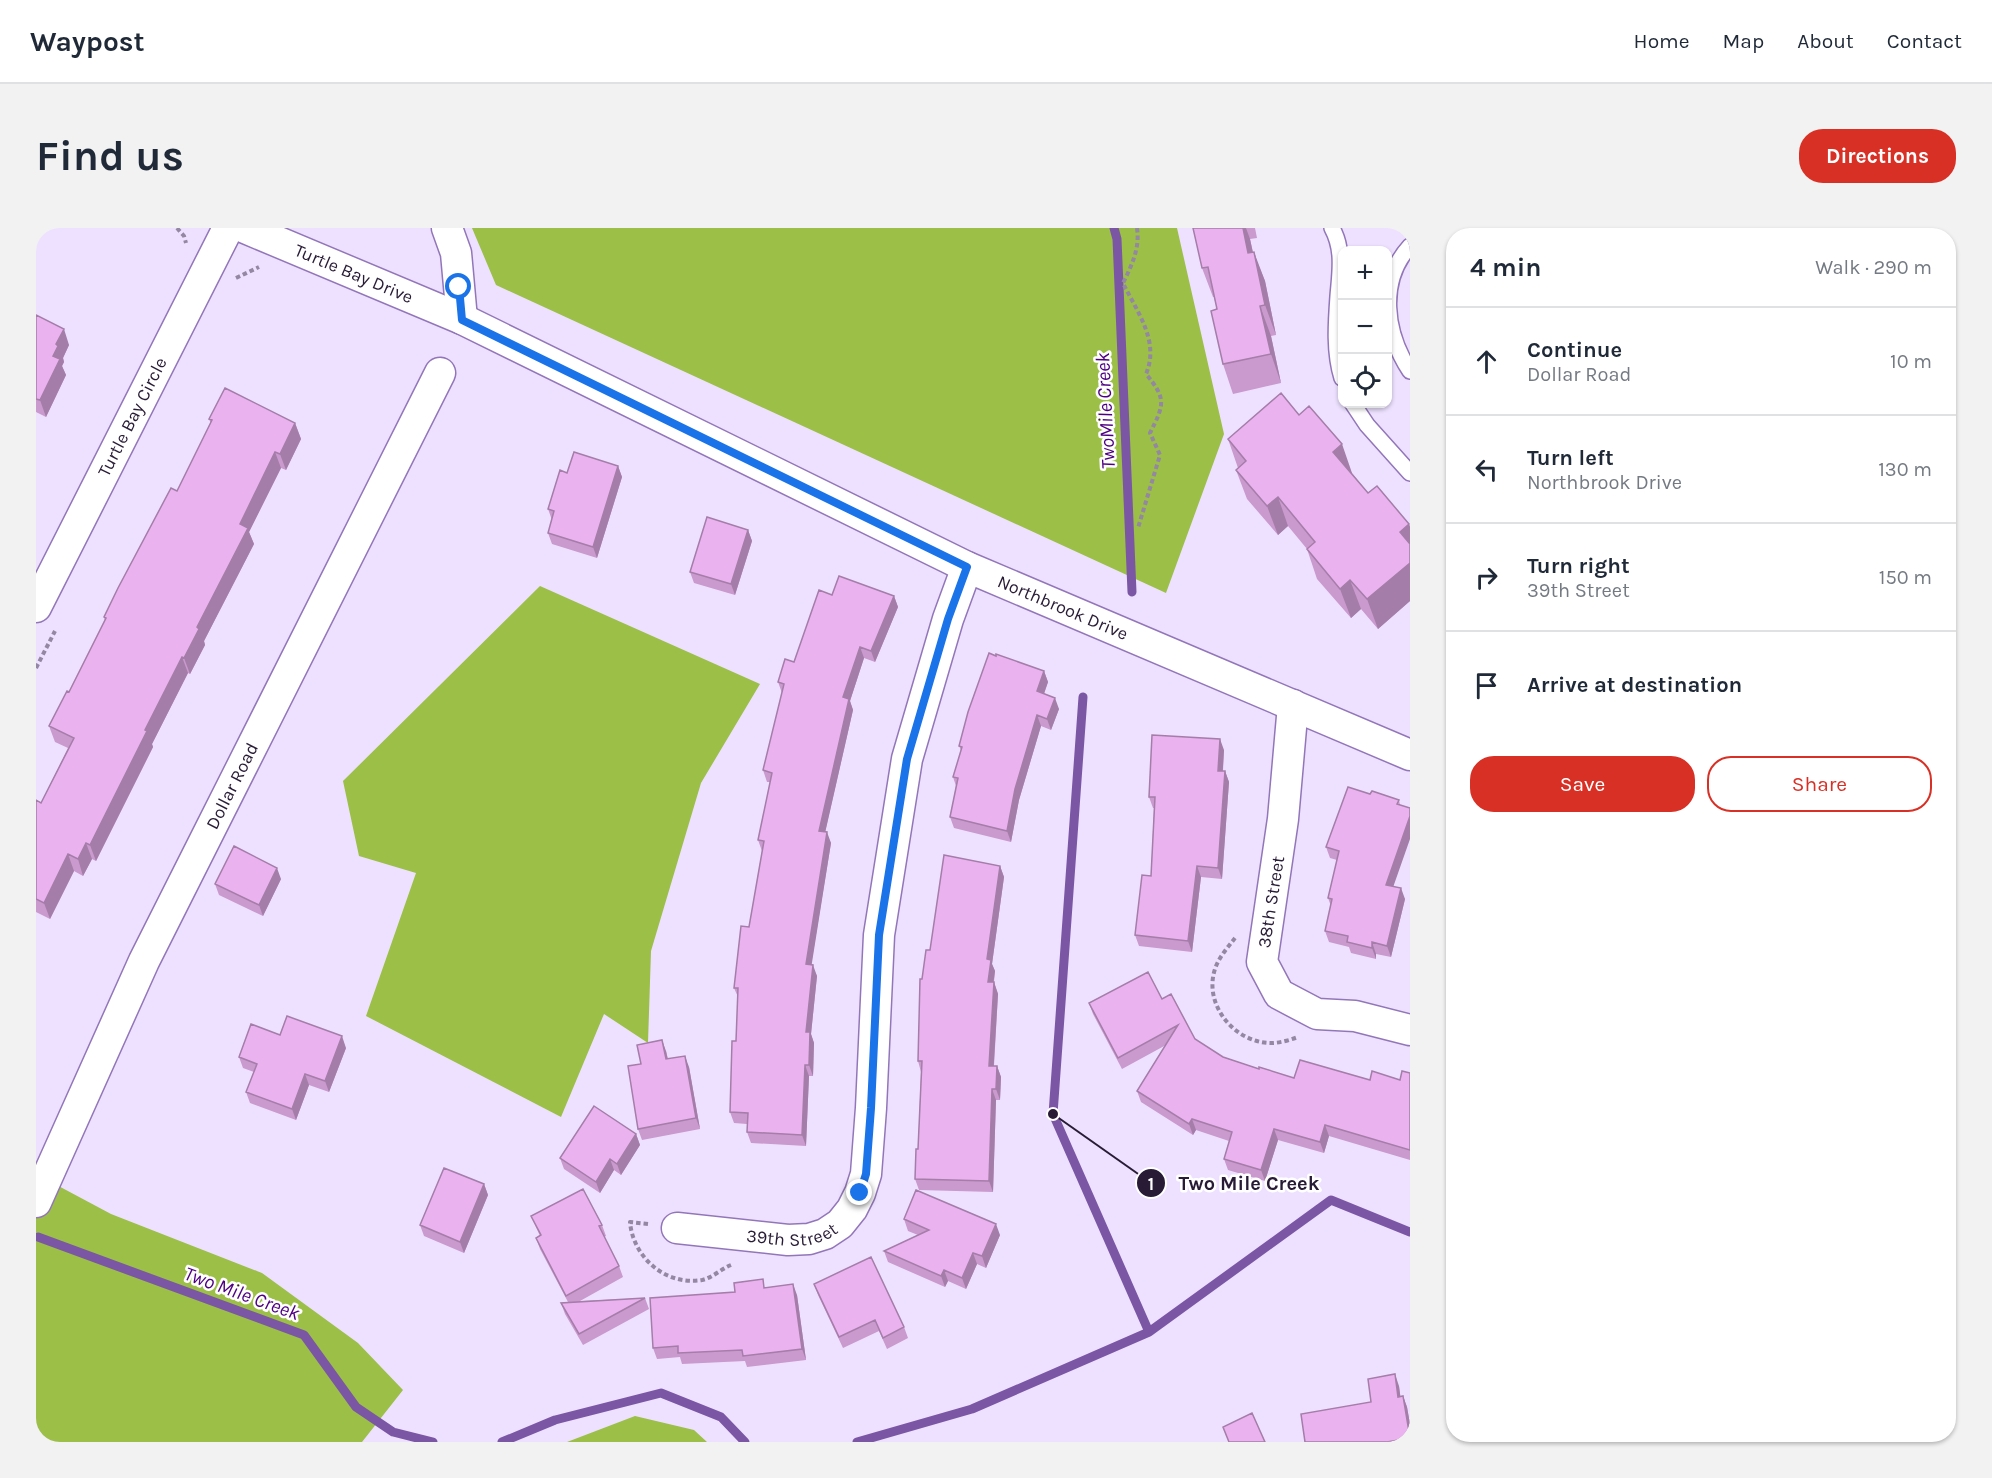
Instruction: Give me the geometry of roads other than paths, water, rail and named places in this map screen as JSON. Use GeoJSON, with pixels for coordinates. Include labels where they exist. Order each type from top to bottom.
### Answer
{"type":"FeatureCollection","features":[{"type":"Feature","properties":{"kind":"street","name":"Turtle Bay Circle"},"geometry":{"type":"LineString","coordinates":[[47,617],[228,228]]}},
{"type":"Feature","properties":{"kind":"street","name":"Turtle Bay Drive"},"geometry":{"type":"LineString","coordinates":[[245,228],[462,320]]}},
{"type":"Feature","properties":{"kind":"street"},"geometry":{"type":"LineString","coordinates":[[447,228],[456,253],[462,320]]}},
{"type":"Feature","properties":{"kind":"street","name":"Northbrook Drive"},"geometry":{"type":"LineString","coordinates":[[462,320],[967,567],[1293,705],[1408,748]]}},
{"type":"Feature","properties":{"kind":"street","name":"Dollar Road"},"geometry":{"type":"LineString","coordinates":[[36,1202],[144,961],[440,373]]}},
{"type":"Feature","properties":{"kind":"street","name":"39th Street"},"geometry":{"type":"LineString","coordinates":[[677,1228],[788,1240],[809,1239],[825,1234],[840,1224],[852,1209],[860,1193],[866,1174],[879,935],[907,759],[948,619],[967,567]]}},
{"type":"Feature","properties":{"kind":"street","name":"38th Street"},"geometry":{"type":"LineString","coordinates":[[1293,705],[1283,819],[1262,962],[1279,994],[1317,1014],[1355,1016],[1410,1030]]}},
{"type":"Feature","properties":{"kind":"lane"},"geometry":{"type":"LineString","coordinates":[[1332,228],[1339,240],[1341,263],[1336,327],[1338,363]]}},
{"type":"Feature","properties":{"kind":"lane"},"geometry":{"type":"LineString","coordinates":[[1410,246],[1401,256],[1388,292],[1391,332],[1410,371]]}},
{"type":"Feature","properties":{"kind":"lane"},"geometry":{"type":"LineString","coordinates":[[1356,408],[1367,425],[1410,473]]}},
{"type":"Feature","properties":{"kind":"waterway","name":"TwoMile Creek"},"geometry":{"type":"LineString","coordinates":[[1114,228],[1117,239],[1132,592]]}},
{"type":"Feature","properties":{"kind":"waterway","name":"Two Mile Creek"},"geometry":{"type":"LineString","coordinates":[[1083,697],[1053,1114],[1149,1332],[1331,1200],[1410,1232]]}},
{"type":"Feature","properties":{"kind":"waterway","name":"Two Mile Creek"},"geometry":{"type":"LineString","coordinates":[[38,1237],[304,1335],[356,1407],[393,1432],[433,1442]]}},
{"type":"Feature","properties":{"kind":"waterway","name":"Two Mile Creek"},"geometry":{"type":"LineString","coordinates":[[857,1442],[972,1409],[1149,1332]]}},
{"type":"Feature","properties":{"kind":"waterway","name":"Two Mile Creek"},"geometry":{"type":"LineString","coordinates":[[502,1442],[555,1420],[661,1393],[721,1417],[745,1442]]}},
{"type":"Feature","properties":{"kind":"place","name":"Two Mile Creek"},"geometry":{"type":"Point","coordinates":[1053,1114]}}]}
